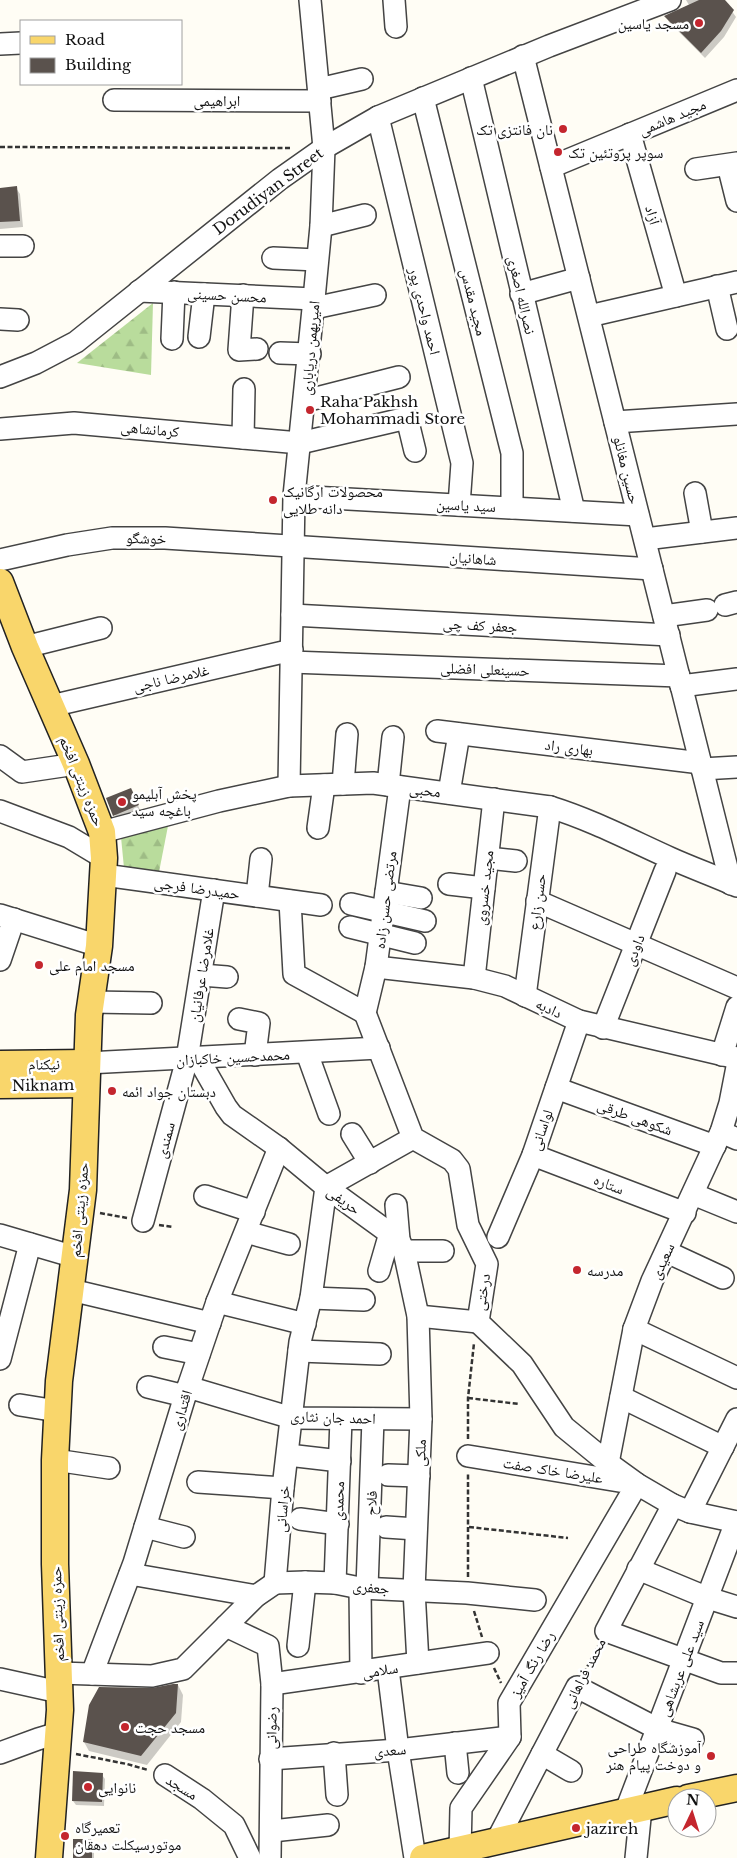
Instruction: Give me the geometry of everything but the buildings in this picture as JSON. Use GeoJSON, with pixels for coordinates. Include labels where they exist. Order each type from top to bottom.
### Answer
{"type":"FeatureCollection","features":[{"type":"Feature","properties":{"kind":"main road","name":"حمزه زینتی افخم"},"geometry":{"type":"LineString","coordinates":[[0,582],[25,647],[76,764],[102,832],[104,867],[99,946],[89,1015],[83,1190],[59,1381],[57,1411],[55,1564],[59,1683],[58,1742],[49,1858]]}},
{"type":"Feature","properties":{"kind":"main road","name":"نیکنام"},"geometry":{"type":"LineString","coordinates":[[0,1064],[87,1074]]}},
{"type":"Feature","properties":{"kind":"main road","name":"Niknam"},"geometry":{"type":"LineString","coordinates":[[0,1086],[87,1074]]}},
{"type":"Feature","properties":{"kind":"main road"},"geometry":{"type":"LineString","coordinates":[[717,1791],[737,1786]]}},
{"type":"Feature","properties":{"kind":"main road"},"geometry":{"type":"LineString","coordinates":[[423,1858],[460,1854],[496,1842],[667,1802]]}},
{"type":"Feature","properties":{"kind":"street","name":"امیربهمن دریاباری"},"geometry":{"type":"LineString","coordinates":[[289,786],[294,496],[310,354],[324,148],[310,0]]}},
{"type":"Feature","properties":{"kind":"street"},"geometry":{"type":"LineString","coordinates":[[394,0],[396,27]]}},
{"type":"Feature","properties":{"kind":"street","name":"Dorudiyan Street"},"geometry":{"type":"LineString","coordinates":[[0,378],[36,363],[76,342],[280,179],[324,148],[378,117],[524,56],[670,0]]}},
{"type":"Feature","properties":{"kind":"street"},"geometry":{"type":"LineString","coordinates":[[0,44],[20,44]]}},
{"type":"Feature","properties":{"kind":"street","name":"حسین مغانلو"},"geometry":{"type":"LineString","coordinates":[[524,56],[701,766],[734,885]]}},
{"type":"Feature","properties":{"kind":"street","name":"نصرالله اصغری"},"geometry":{"type":"LineString","coordinates":[[470,78],[574,511]]}},
{"type":"Feature","properties":{"kind":"street","name":"ابراهیمی"},"geometry":{"type":"LineString","coordinates":[[114,100],[319,95],[362,79]]}},
{"type":"Feature","properties":{"kind":"street","name":"مجید هاشمی"},"geometry":{"type":"LineString","coordinates":[[551,167],[737,90]]}},
{"type":"Feature","properties":{"kind":"street","name":"مجید مقدس"},"geometry":{"type":"LineString","coordinates":[[423,98],[512,453],[512,508]]}},
{"type":"Feature","properties":{"kind":"street","name":"احمد واحدی پور"},"geometry":{"type":"LineString","coordinates":[[378,117],[462,463],[459,505]]}},
{"type":"Feature","properties":{"kind":"street","name":"آزاد"},"geometry":{"type":"LineString","coordinates":[[630,134],[676,296]]}},
{"type":"Feature","properties":{"kind":"street"},"geometry":{"type":"LineString","coordinates":[[696,169],[732,164],[737,201]]}},
{"type":"Feature","properties":{"kind":"street"},"geometry":{"type":"LineString","coordinates":[[320,226],[365,215]]}},
{"type":"Feature","properties":{"kind":"street"},"geometry":{"type":"LineString","coordinates":[[0,246],[24,246]]}},
{"type":"Feature","properties":{"kind":"street"},"geometry":{"type":"LineString","coordinates":[[273,258],[317,260]]}},
{"type":"Feature","properties":{"kind":"street"},"geometry":{"type":"LineString","coordinates":[[522,294],[579,278]]}},
{"type":"Feature","properties":{"kind":"street"},"geometry":{"type":"LineString","coordinates":[[588,316],[727,284],[727,329]]}},
{"type":"Feature","properties":{"kind":"street","name":"محسن حسینی"},"geometry":{"type":"LineString","coordinates":[[139,291],[243,296],[314,304],[374,295]]}},
{"type":"Feature","properties":{"kind":"street"},"geometry":{"type":"LineString","coordinates":[[172,339],[174,292]]}},
{"type":"Feature","properties":{"kind":"street"},"geometry":{"type":"LineString","coordinates":[[199,336],[204,294]]}},
{"type":"Feature","properties":{"kind":"street"},"geometry":{"type":"LineString","coordinates":[[243,296],[239,350],[257,349]]}},
{"type":"Feature","properties":{"kind":"street"},"geometry":{"type":"LineString","coordinates":[[280,353],[310,354]]}},
{"type":"Feature","properties":{"kind":"street"},"geometry":{"type":"LineString","coordinates":[[304,400],[399,377]]}},
{"type":"Feature","properties":{"kind":"street"},"geometry":{"type":"LineString","coordinates":[[243,438],[244,389]]}},
{"type":"Feature","properties":{"kind":"street"},"geometry":{"type":"LineString","coordinates":[[615,422],[737,414]]}},
{"type":"Feature","properties":{"kind":"street","name":"کرمانشاهی"},"geometry":{"type":"LineString","coordinates":[[0,430],[74,423],[300,443],[407,418],[416,451]]}},
{"type":"Feature","properties":{"kind":"street"},"geometry":{"type":"LineString","coordinates":[[694,493],[702,532]]}},
{"type":"Feature","properties":{"kind":"street","name":"سید یاسین"},"geometry":{"type":"LineString","coordinates":[[294,496],[638,515]]}},
{"type":"Feature","properties":{"kind":"street"},"geometry":{"type":"LineString","coordinates":[[644,539],[737,528]]}},
{"type":"Feature","properties":{"kind":"street","name":"خوشگو"},"geometry":{"type":"LineString","coordinates":[[0,560],[67,545],[112,538],[165,538],[294,547]]}},
{"type":"Feature","properties":{"kind":"street","name":"شاهانیان"},"geometry":{"type":"LineString","coordinates":[[294,547],[652,569]]}},
{"type":"Feature","properties":{"kind":"street","name":"جعفر کف چی"},"geometry":{"type":"LineString","coordinates":[[292,616],[666,626],[723,606]]}},
{"type":"Feature","properties":{"kind":"street"},"geometry":{"type":"LineString","coordinates":[[25,647],[101,628]]}},
{"type":"Feature","properties":{"kind":"street","name":"حسینعلی افضلی"},"geometry":{"type":"LineString","coordinates":[[291,656],[680,681],[737,679]]}},
{"type":"Feature","properties":{"kind":"street","name":"غلامرضا ناجی"},"geometry":{"type":"LineString","coordinates":[[51,706],[291,656]]}},
{"type":"Feature","properties":{"kind":"street","name":"بهاری راد"},"geometry":{"type":"LineString","coordinates":[[437,731],[701,766],[737,767]]}},
{"type":"Feature","properties":{"kind":"street"},"geometry":{"type":"LineString","coordinates":[[318,828],[347,734]]}},
{"type":"Feature","properties":{"kind":"street"},"geometry":{"type":"LineString","coordinates":[[449,793],[459,734]]}},
{"type":"Feature","properties":{"kind":"street","name":"مرتضی حسن زاده"},"geometry":{"type":"LineString","coordinates":[[365,1013],[376,967],[385,901],[394,786],[393,736]]}},
{"type":"Feature","properties":{"kind":"street"},"geometry":{"type":"LineString","coordinates":[[0,756],[22,772],[76,764]]}},
{"type":"Feature","properties":{"kind":"street","name":"محبی"},"geometry":{"type":"LineString","coordinates":[[102,832],[218,801],[289,786],[333,784],[394,786],[550,807],[603,826],[670,858],[734,885]]}},
{"type":"Feature","properties":{"kind":"street","name":"مجید خسروی"},"geometry":{"type":"LineString","coordinates":[[474,978],[494,799]]}},
{"type":"Feature","properties":{"kind":"street","name":"حسن زارع"},"geometry":{"type":"LineString","coordinates":[[525,996],[550,807]]}},
{"type":"Feature","properties":{"kind":"street"},"geometry":{"type":"LineString","coordinates":[[0,811],[69,837],[104,867]]}},
{"type":"Feature","properties":{"kind":"street"},"geometry":{"type":"LineString","coordinates":[[488,858],[516,861]]}},
{"type":"Feature","properties":{"kind":"street"},"geometry":{"type":"LineString","coordinates":[[257,896],[261,859]]}},
{"type":"Feature","properties":{"kind":"street","name":"حمیدرضا فرجی"},"geometry":{"type":"LineString","coordinates":[[104,867],[214,890],[321,905]]}},
{"type":"Feature","properties":{"kind":"street","name":"داودی"},"geometry":{"type":"LineString","coordinates":[[603,1028],[637,945],[664,871]]}},
{"type":"Feature","properties":{"kind":"street"},"geometry":{"type":"LineString","coordinates":[[449,884],[484,888]]}},
{"type":"Feature","properties":{"kind":"street","name":"غلامرضا عرفانیان"},"geometry":{"type":"LineString","coordinates":[[193,1059],[201,975],[214,890]]}},
{"type":"Feature","properties":{"kind":"street"},"geometry":{"type":"LineString","coordinates":[[351,904],[421,898]]}},
{"type":"Feature","properties":{"kind":"street"},"geometry":{"type":"LineString","coordinates":[[290,901],[294,974],[365,1013],[413,1138],[326,1187]]}},
{"type":"Feature","properties":{"kind":"street"},"geometry":{"type":"LineString","coordinates":[[385,901],[425,921]]}},
{"type":"Feature","properties":{"kind":"street"},"geometry":{"type":"LineString","coordinates":[[537,901],[737,988]]}},
{"type":"Feature","properties":{"kind":"street"},"geometry":{"type":"LineString","coordinates":[[0,960],[7,917],[99,946]]}},
{"type":"Feature","properties":{"kind":"street"},"geometry":{"type":"LineString","coordinates":[[350,928],[415,943]]}},
{"type":"Feature","properties":{"kind":"street","name":"دادبه"},"geometry":{"type":"LineString","coordinates":[[376,967],[474,978],[506,986],[579,1021],[732,1060]]}},
{"type":"Feature","properties":{"kind":"street"},"geometry":{"type":"LineString","coordinates":[[201,975],[227,977]]}},
{"type":"Feature","properties":{"kind":"street"},"geometry":{"type":"LineString","coordinates":[[92,1002],[151,1003]]}},
{"type":"Feature","properties":{"kind":"street","name":"سعیدی"},"geometry":{"type":"LineString","coordinates":[[608,1463],[634,1329],[652,1281],[689,1203],[724,1139],[730,1103],[737,1007]]}},
{"type":"Feature","properties":{"kind":"street"},"geometry":{"type":"LineString","coordinates":[[239,1019],[259,1023],[255,1056]]}},
{"type":"Feature","properties":{"kind":"street","name":"لواسانی"},"geometry":{"type":"LineString","coordinates":[[498,1237],[533,1155],[579,1021]]}},
{"type":"Feature","properties":{"kind":"street","name":"محمدحسین خاکبازان"},"geometry":{"type":"LineString","coordinates":[[87,1074],[193,1059],[379,1048]]}},
{"type":"Feature","properties":{"kind":"street"},"geometry":{"type":"LineString","coordinates":[[307,1053],[329,1114]]}},
{"type":"Feature","properties":{"kind":"street","name":"حریفی"},"geometry":{"type":"LineString","coordinates":[[193,1059],[232,1115],[280,1148],[326,1187],[398,1241]]}},
{"type":"Feature","properties":{"kind":"street","name":"سمندی"},"geometry":{"type":"LineString","coordinates":[[143,1221],[193,1059]]}},
{"type":"Feature","properties":{"kind":"street","name":"شکوهی طرقی"},"geometry":{"type":"LineString","coordinates":[[556,1088],[724,1139]]}},
{"type":"Feature","properties":{"kind":"street"},"geometry":{"type":"LineString","coordinates":[[352,1134],[370,1163]]}},
{"type":"Feature","properties":{"kind":"street","name":"درختی"},"geometry":{"type":"LineString","coordinates":[[413,1138],[452,1160],[459,1169],[468,1225],[487,1264],[478,1322],[522,1364],[564,1427],[637,1484],[681,1508],[736,1522]]}},
{"type":"Feature","properties":{"kind":"street","name":"اقتداری"},"geometry":{"type":"LineString","coordinates":[[92,1674],[130,1574],[186,1392],[217,1302],[280,1148]]}},
{"type":"Feature","properties":{"kind":"street","name":"ستاره"},"geometry":{"type":"LineString","coordinates":[[533,1155],[689,1203],[737,1212]]}},
{"type":"Feature","properties":{"kind":"street","name":"خراسانی"},"geometry":{"type":"LineString","coordinates":[[275,1583],[299,1351],[311,1298],[326,1187]]}},
{"type":"Feature","properties":{"kind":"street"},"geometry":{"type":"LineString","coordinates":[[205,1196],[289,1244]]}},
{"type":"Feature","properties":{"kind":"street"},"geometry":{"type":"LineString","coordinates":[[396,1205],[398,1241],[418,1316],[478,1322]]}},
{"type":"Feature","properties":{"kind":"street"},"geometry":{"type":"LineString","coordinates":[[0,1235],[75,1257]]}},
{"type":"Feature","properties":{"kind":"street"},"geometry":{"type":"LineString","coordinates":[[398,1241],[443,1251]]}},
{"type":"Feature","properties":{"kind":"street"},"geometry":{"type":"LineString","coordinates":[[379,1271],[398,1241]]}},
{"type":"Feature","properties":{"kind":"street"},"geometry":{"type":"LineString","coordinates":[[0,1358],[30,1244]]}},
{"type":"Feature","properties":{"kind":"street"},"geometry":{"type":"LineString","coordinates":[[667,1252],[723,1278]]}},
{"type":"Feature","properties":{"kind":"street"},"geometry":{"type":"LineString","coordinates":[[71,1290],[210,1323]]}},
{"type":"Feature","properties":{"kind":"street"},"geometry":{"type":"LineString","coordinates":[[311,1298],[364,1300]]}},
{"type":"Feature","properties":{"kind":"street"},"geometry":{"type":"LineString","coordinates":[[217,1302],[305,1324]]}},
{"type":"Feature","properties":{"kind":"street","name":"ملکی"},"geometry":{"type":"LineString","coordinates":[[418,1316],[421,1419],[414,1590],[418,1663]]}},
{"type":"Feature","properties":{"kind":"street"},"geometry":{"type":"LineString","coordinates":[[634,1329],[737,1378]]}},
{"type":"Feature","properties":{"kind":"street"},"geometry":{"type":"LineString","coordinates":[[164,1347],[199,1354]]}},
{"type":"Feature","properties":{"kind":"street"},"geometry":{"type":"LineString","coordinates":[[299,1351],[380,1354]]}},
{"type":"Feature","properties":{"kind":"street","name":"احمد جان نثاری"},"geometry":{"type":"LineString","coordinates":[[148,1387],[186,1392],[292,1418],[421,1419]]}},
{"type":"Feature","properties":{"kind":"street"},"geometry":{"type":"LineString","coordinates":[[621,1397],[724,1447]]}},
{"type":"Feature","properties":{"kind":"street"},"geometry":{"type":"LineString","coordinates":[[20,1405],[57,1411]]}},
{"type":"Feature","properties":{"kind":"street","name":"محمدی"},"geometry":{"type":"LineString","coordinates":[[335,1583],[341,1418]]}},
{"type":"Feature","properties":{"kind":"street","name":"فلاح"},"geometry":{"type":"LineString","coordinates":[[361,1673],[373,1419]]}},
{"type":"Feature","properties":{"kind":"street","name":"محمد فراهانی"},"geometry":{"type":"LineString","coordinates":[[606,1632],[638,1570],[724,1447],[737,1419]]}},
{"type":"Feature","properties":{"kind":"street"},"geometry":{"type":"LineString","coordinates":[[288,1454],[340,1461]]}},
{"type":"Feature","properties":{"kind":"street","name":"علیرضا خاک صفت"},"geometry":{"type":"LineString","coordinates":[[468,1456],[637,1484]]}},
{"type":"Feature","properties":{"kind":"street"},"geometry":{"type":"LineString","coordinates":[[55,1460],[110,1468]]}},
{"type":"Feature","properties":{"kind":"street"},"geometry":{"type":"LineString","coordinates":[[388,1475],[419,1476]]}},
{"type":"Feature","properties":{"kind":"street"},"geometry":{"type":"LineString","coordinates":[[198,1482],[284,1488]]}},
{"type":"Feature","properties":{"kind":"street","name":"رضا رنگ آمیز"},"geometry":{"type":"LineString","coordinates":[[510,1737],[509,1703],[637,1484]]}},
{"type":"Feature","properties":{"kind":"street"},"geometry":{"type":"LineString","coordinates":[[300,1519],[338,1524]]}},
{"type":"Feature","properties":{"kind":"street","name":"سید علی عربشاهی"},"geometry":{"type":"LineString","coordinates":[[636,1858],[633,1811],[658,1729],[736,1522]]}},
{"type":"Feature","properties":{"kind":"street"},"geometry":{"type":"LineString","coordinates":[[386,1527],[416,1529]]}},
{"type":"Feature","properties":{"kind":"street"},"geometry":{"type":"LineString","coordinates":[[145,1528],[184,1537]]}},
{"type":"Feature","properties":{"kind":"street"},"geometry":{"type":"LineString","coordinates":[[638,1570],[708,1598],[737,1607]]}},
{"type":"Feature","properties":{"kind":"street"},"geometry":{"type":"LineString","coordinates":[[130,1574],[256,1596]]}},
{"type":"Feature","properties":{"kind":"street"},"geometry":{"type":"LineString","coordinates":[[298,1646],[305,1582]]}},
{"type":"Feature","properties":{"kind":"street"},"geometry":{"type":"LineString","coordinates":[[0,1679],[59,1683],[92,1674],[152,1676],[183,1669],[256,1596],[275,1583]]}},
{"type":"Feature","properties":{"kind":"street","name":"جعفری"},"geometry":{"type":"LineString","coordinates":[[275,1583],[335,1583],[364,1588],[467,1593],[535,1600]]}},
{"type":"Feature","properties":{"kind":"street","name":"رضوانی"},"geometry":{"type":"LineString","coordinates":[[226,1626],[268,1646],[272,1684],[270,1759],[272,1831],[270,1858]]}},
{"type":"Feature","properties":{"kind":"street"},"geometry":{"type":"LineString","coordinates":[[606,1632],[721,1673],[737,1673]]}},
{"type":"Feature","properties":{"kind":"street","name":"سلامی"},"geometry":{"type":"LineString","coordinates":[[272,1684],[361,1673],[488,1653]]}},
{"type":"Feature","properties":{"kind":"street"},"geometry":{"type":"LineString","coordinates":[[388,1669],[398,1750],[415,1858]]}},
{"type":"Feature","properties":{"kind":"street"},"geometry":{"type":"LineString","coordinates":[[577,1687],[658,1729],[693,1739]]}},
{"type":"Feature","properties":{"kind":"street","name":"محمد فراهانی"},"geometry":{"type":"LineString","coordinates":[[496,1842],[577,1687]]}},
{"type":"Feature","properties":{"kind":"street"},"geometry":{"type":"LineString","coordinates":[[460,1854],[461,1808],[510,1737]]}},
{"type":"Feature","properties":{"kind":"street","name":"سعدی"},"geometry":{"type":"LineString","coordinates":[[270,1759],[398,1750],[510,1737]]}},
{"type":"Feature","properties":{"kind":"street"},"geometry":{"type":"LineString","coordinates":[[0,1753],[38,1739],[58,1742]]}},
{"type":"Feature","properties":{"kind":"street"},"geometry":{"type":"LineString","coordinates":[[455,1743],[458,1773]]}},
{"type":"Feature","properties":{"kind":"street"},"geometry":{"type":"LineString","coordinates":[[334,1754],[337,1795]]}},
{"type":"Feature","properties":{"kind":"street"},"geometry":{"type":"LineString","coordinates":[[542,1754],[571,1771]]}},
{"type":"Feature","properties":{"kind":"street","name":"مسجد"},"geometry":{"type":"LineString","coordinates":[[165,1775],[202,1799],[234,1825],[250,1858]]}},
{"type":"Feature","properties":{"kind":"street"},"geometry":{"type":"LineString","coordinates":[[272,1831],[328,1825]]}},
{"type":"Feature","properties":{"kind":"path"},"geometry":{"type":"LineString","coordinates":[[0,147],[295,148]]}},
{"type":"Feature","properties":{"kind":"path"},"geometry":{"type":"LineString","coordinates":[[468,1398],[519,1404]]}},
{"type":"Feature","properties":{"kind":"path"},"geometry":{"type":"LineString","coordinates":[[469,1526],[568,1538]]}},
{"type":"Feature","properties":{"kind":"path","name":"محمد فراهانی"},"geometry":{"type":"LineString","coordinates":[[577,1687],[606,1632]]}},
{"type":"Feature","properties":{"kind":"path","name":"مسجد"},"geometry":{"type":"LineString","coordinates":[[58,1742],[165,1775]]}},
{"type":"Feature","properties":{"kind":"green space"},"geometry":{"type":"Polygon","coordinates":[[[153,303],[151,375],[77,363],[153,303]]]}},
{"type":"Feature","properties":{"kind":"green space"},"geometry":{"type":"Polygon","coordinates":[[[168,826],[159,872],[124,868],[121,837],[168,826]]]}},
{"type":"Feature","properties":{"kind":"place","name":"مسجد یاسین"},"geometry":{"type":"Point","coordinates":[699,23]}},
{"type":"Feature","properties":{"kind":"place","name":"نان فانتزی تک"},"geometry":{"type":"Point","coordinates":[563,129]}},
{"type":"Feature","properties":{"kind":"place","name":"سوپر پروتئین تک"},"geometry":{"type":"Point","coordinates":[558,152]}},
{"type":"Feature","properties":{"kind":"place","name":"Raha Pakhsh Mohammadi Store"},"geometry":{"type":"Point","coordinates":[310,410]}},
{"type":"Feature","properties":{"kind":"place","name":"محصولات ارگانیک دانه طلایی"},"geometry":{"type":"Point","coordinates":[273,500]}},
{"type":"Feature","properties":{"kind":"place","name":"پخش آبلیمو باغچه سید"},"geometry":{"type":"Point","coordinates":[122,802]}},
{"type":"Feature","properties":{"kind":"place","name":"مسجد امام علی"},"geometry":{"type":"Point","coordinates":[39,965]}},
{"type":"Feature","properties":{"kind":"place","name":"دبستان جواد ائمه"},"geometry":{"type":"Point","coordinates":[112,1091]}},
{"type":"Feature","properties":{"kind":"place","name":"مدرسه"},"geometry":{"type":"Point","coordinates":[577,1270]}},
{"type":"Feature","properties":{"kind":"place","name":"مسجد حجت"},"geometry":{"type":"Point","coordinates":[125,1727]}},
{"type":"Feature","properties":{"kind":"place","name":"آموزشگاه طراحی و دوخت پیام هنر"},"geometry":{"type":"Point","coordinates":[711,1756]}},
{"type":"Feature","properties":{"kind":"place","name":"نانوایی"},"geometry":{"type":"Point","coordinates":[88,1787]}},
{"type":"Feature","properties":{"kind":"place","name":"jazireh"},"geometry":{"type":"Point","coordinates":[576,1828]}},
{"type":"Feature","properties":{"kind":"place","name":"تعمیرگاه موتورسیکلت دهقان"},"geometry":{"type":"Point","coordinates":[65,1836]}}]}
